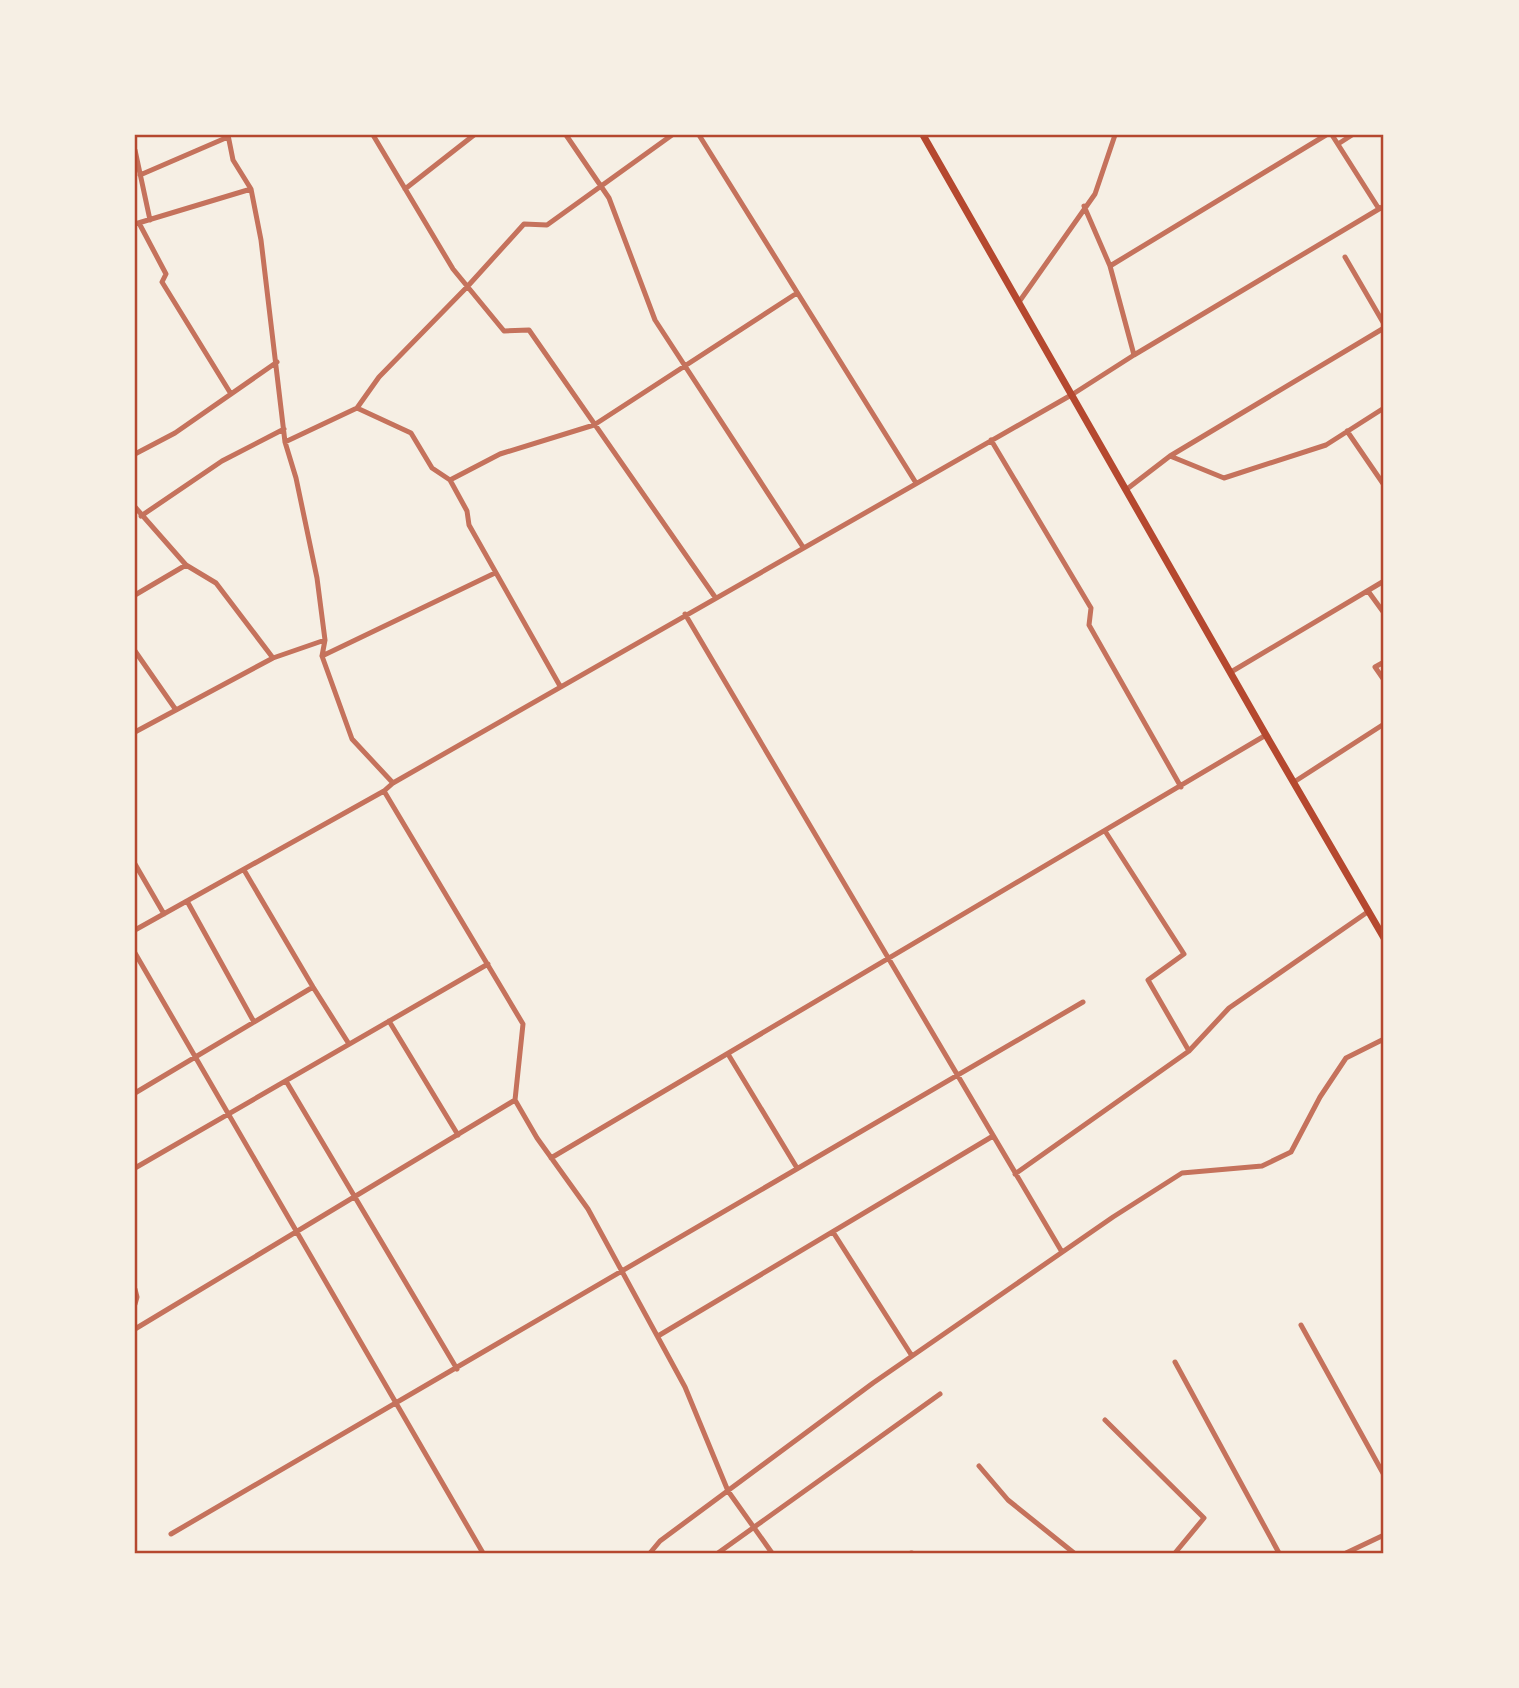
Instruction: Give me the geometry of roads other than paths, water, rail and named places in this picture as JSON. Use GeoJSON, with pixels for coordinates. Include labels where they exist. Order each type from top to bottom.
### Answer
{"type":"FeatureCollection","features":[{"type":"Feature","properties":{"kind":"main road"},"geometry":{"type":"LineString","coordinates":[[923,135],[1384,938]]}},
{"type":"Feature","properties":{"kind":"street"},"geometry":{"type":"LineString","coordinates":[[373,135],[453,269],[503,331],[528,330],[715,597]]}},
{"type":"Feature","properties":{"kind":"street"},"geometry":{"type":"LineString","coordinates":[[405,189],[474,135]]}},
{"type":"Feature","properties":{"kind":"street"},"geometry":{"type":"LineString","coordinates":[[566,135],[609,198],[655,320],[803,547]]}},
{"type":"Feature","properties":{"kind":"street"},"geometry":{"type":"LineString","coordinates":[[285,442],[356,408],[379,377],[524,224],[547,225],[672,135]]}},
{"type":"Feature","properties":{"kind":"street"},"geometry":{"type":"LineString","coordinates":[[699,135],[916,483]]}},
{"type":"Feature","properties":{"kind":"street"},"geometry":{"type":"LineString","coordinates":[[1019,302],[1095,194],[1115,135]]}},
{"type":"Feature","properties":{"kind":"street"},"geometry":{"type":"LineString","coordinates":[[1110,266],[1326,135]]}},
{"type":"Feature","properties":{"kind":"street"},"geometry":{"type":"LineString","coordinates":[[135,930],[384,791],[393,783],[685,614],[1073,394],[1133,355],[1382,208],[1332,135]]}},
{"type":"Feature","properties":{"kind":"street"},"geometry":{"type":"LineString","coordinates":[[1338,144],[1352,135]]}},
{"type":"Feature","properties":{"kind":"street"},"geometry":{"type":"LineString","coordinates":[[140,175],[228,136],[233,160],[251,189],[261,240],[285,442],[296,478],[317,578],[325,640],[322,656],[352,738],[393,783]]}},
{"type":"Feature","properties":{"kind":"street"},"geometry":{"type":"LineString","coordinates":[[135,150],[150,220]]}},
{"type":"Feature","properties":{"kind":"street"},"geometry":{"type":"LineString","coordinates":[[231,394],[162,282],[166,274],[137,223],[251,189]]}},
{"type":"Feature","properties":{"kind":"street"},"geometry":{"type":"LineString","coordinates":[[1084,206],[1110,266],[1133,355]]}},
{"type":"Feature","properties":{"kind":"street"},"geometry":{"type":"LineString","coordinates":[[1127,489],[1170,456],[1384,326],[1345,257]]}},
{"type":"Feature","properties":{"kind":"street"},"geometry":{"type":"LineString","coordinates":[[450,480],[500,454],[594,425],[797,293]]}},
{"type":"Feature","properties":{"kind":"street"},"geometry":{"type":"LineString","coordinates":[[135,454],[176,433],[277,362]]}},
{"type":"Feature","properties":{"kind":"street"},"geometry":{"type":"LineString","coordinates":[[356,408],[411,433],[432,468],[450,480],[467,511],[468,525],[561,686]]}},
{"type":"Feature","properties":{"kind":"street"},"geometry":{"type":"LineString","coordinates":[[1170,456],[1224,478],[1326,444],[1384,408]]}},
{"type":"Feature","properties":{"kind":"street"},"geometry":{"type":"LineString","coordinates":[[141,516],[222,461],[284,429]]}},
{"type":"Feature","properties":{"kind":"street"},"geometry":{"type":"LineString","coordinates":[[1347,431],[1384,485]]}},
{"type":"Feature","properties":{"kind":"street"},"geometry":{"type":"LineString","coordinates":[[991,440],[1091,608],[1089,625],[1181,786]]}},
{"type":"Feature","properties":{"kind":"street"},"geometry":{"type":"LineString","coordinates":[[135,507],[186,565],[216,583],[273,658]]}},
{"type":"Feature","properties":{"kind":"street"},"geometry":{"type":"LineString","coordinates":[[135,595],[186,565]]}},
{"type":"Feature","properties":{"kind":"street"},"geometry":{"type":"LineString","coordinates":[[322,656],[495,573]]}},
{"type":"Feature","properties":{"kind":"street"},"geometry":{"type":"LineString","coordinates":[[1231,672],[1384,581]]}},
{"type":"Feature","properties":{"kind":"street"},"geometry":{"type":"LineString","coordinates":[[1368,591],[1384,613]]}},
{"type":"Feature","properties":{"kind":"street"},"geometry":{"type":"LineString","coordinates":[[685,614],[1062,1252]]}},
{"type":"Feature","properties":{"kind":"street"},"geometry":{"type":"LineString","coordinates":[[135,732],[273,658],[325,640]]}},
{"type":"Feature","properties":{"kind":"street"},"geometry":{"type":"LineString","coordinates":[[135,651],[176,710]]}},
{"type":"Feature","properties":{"kind":"street"},"geometry":{"type":"LineString","coordinates":[[1384,662],[1376,667],[1384,680]]}},
{"type":"Feature","properties":{"kind":"street"},"geometry":{"type":"LineString","coordinates":[[1294,782],[1384,724]]}},
{"type":"Feature","properties":{"kind":"street"},"geometry":{"type":"LineString","coordinates":[[551,1158],[1266,735]]}},
{"type":"Feature","properties":{"kind":"street"},"geometry":{"type":"LineString","coordinates":[[384,791],[523,1024],[515,1100],[551,1158],[588,1209],[685,1387],[728,1490],[772,1553]]}},
{"type":"Feature","properties":{"kind":"street"},"geometry":{"type":"LineString","coordinates":[[1105,831],[1184,954],[1148,980],[1189,1051]]}},
{"type":"Feature","properties":{"kind":"street"},"geometry":{"type":"LineString","coordinates":[[135,864],[164,914]]}},
{"type":"Feature","properties":{"kind":"street"},"geometry":{"type":"LineString","coordinates":[[244,870],[349,1044]]}},
{"type":"Feature","properties":{"kind":"street"},"geometry":{"type":"LineString","coordinates":[[187,901],[254,1022]]}},
{"type":"Feature","properties":{"kind":"street"},"geometry":{"type":"LineString","coordinates":[[1016,1174],[1189,1051],[1229,1009],[1368,911]]}},
{"type":"Feature","properties":{"kind":"street"},"geometry":{"type":"LineString","coordinates":[[135,953],[483,1553]]}},
{"type":"Feature","properties":{"kind":"street"},"geometry":{"type":"LineString","coordinates":[[135,1168],[488,964]]}},
{"type":"Feature","properties":{"kind":"street"},"geometry":{"type":"LineString","coordinates":[[135,1093],[313,987]]}},
{"type":"Feature","properties":{"kind":"street"},"geometry":{"type":"LineString","coordinates":[[171,1534],[1083,1002]]}},
{"type":"Feature","properties":{"kind":"street"},"geometry":{"type":"LineString","coordinates":[[389,1021],[458,1135]]}},
{"type":"Feature","properties":{"kind":"street"},"geometry":{"type":"LineString","coordinates":[[650,1553],[660,1541],[912,1356],[1182,1173],[1262,1166],[1291,1152],[1320,1097],[1346,1058],[1384,1038]]}},
{"type":"Feature","properties":{"kind":"street"},"geometry":{"type":"LineString","coordinates":[[728,1054],[797,1168]]}},
{"type":"Feature","properties":{"kind":"street"},"geometry":{"type":"LineString","coordinates":[[286,1081],[457,1369]]}},
{"type":"Feature","properties":{"kind":"street"},"geometry":{"type":"LineString","coordinates":[[135,1329],[515,1100]]}},
{"type":"Feature","properties":{"kind":"street"},"geometry":{"type":"LineString","coordinates":[[658,1336],[993,1136]]}},
{"type":"Feature","properties":{"kind":"street"},"geometry":{"type":"LineString","coordinates":[[833,1232],[912,1356]]}},
{"type":"Feature","properties":{"kind":"street"},"geometry":{"type":"LineString","coordinates":[[135,1289],[135,1304]]}},
{"type":"Feature","properties":{"kind":"street"},"geometry":{"type":"LineString","coordinates":[[1301,1325],[1384,1475]]}},
{"type":"Feature","properties":{"kind":"street"},"geometry":{"type":"LineString","coordinates":[[1175,1362],[1279,1553]]}},
{"type":"Feature","properties":{"kind":"street"},"geometry":{"type":"LineString","coordinates":[[718,1553],[940,1394]]}},
{"type":"Feature","properties":{"kind":"street"},"geometry":{"type":"LineString","coordinates":[[1105,1420],[1204,1518],[1175,1553]]}},
{"type":"Feature","properties":{"kind":"street"},"geometry":{"type":"LineString","coordinates":[[979,1466],[1008,1500],[1074,1553]]}},
{"type":"Feature","properties":{"kind":"street"},"geometry":{"type":"LineString","coordinates":[[1346,1553],[1384,1535]]}}]}
